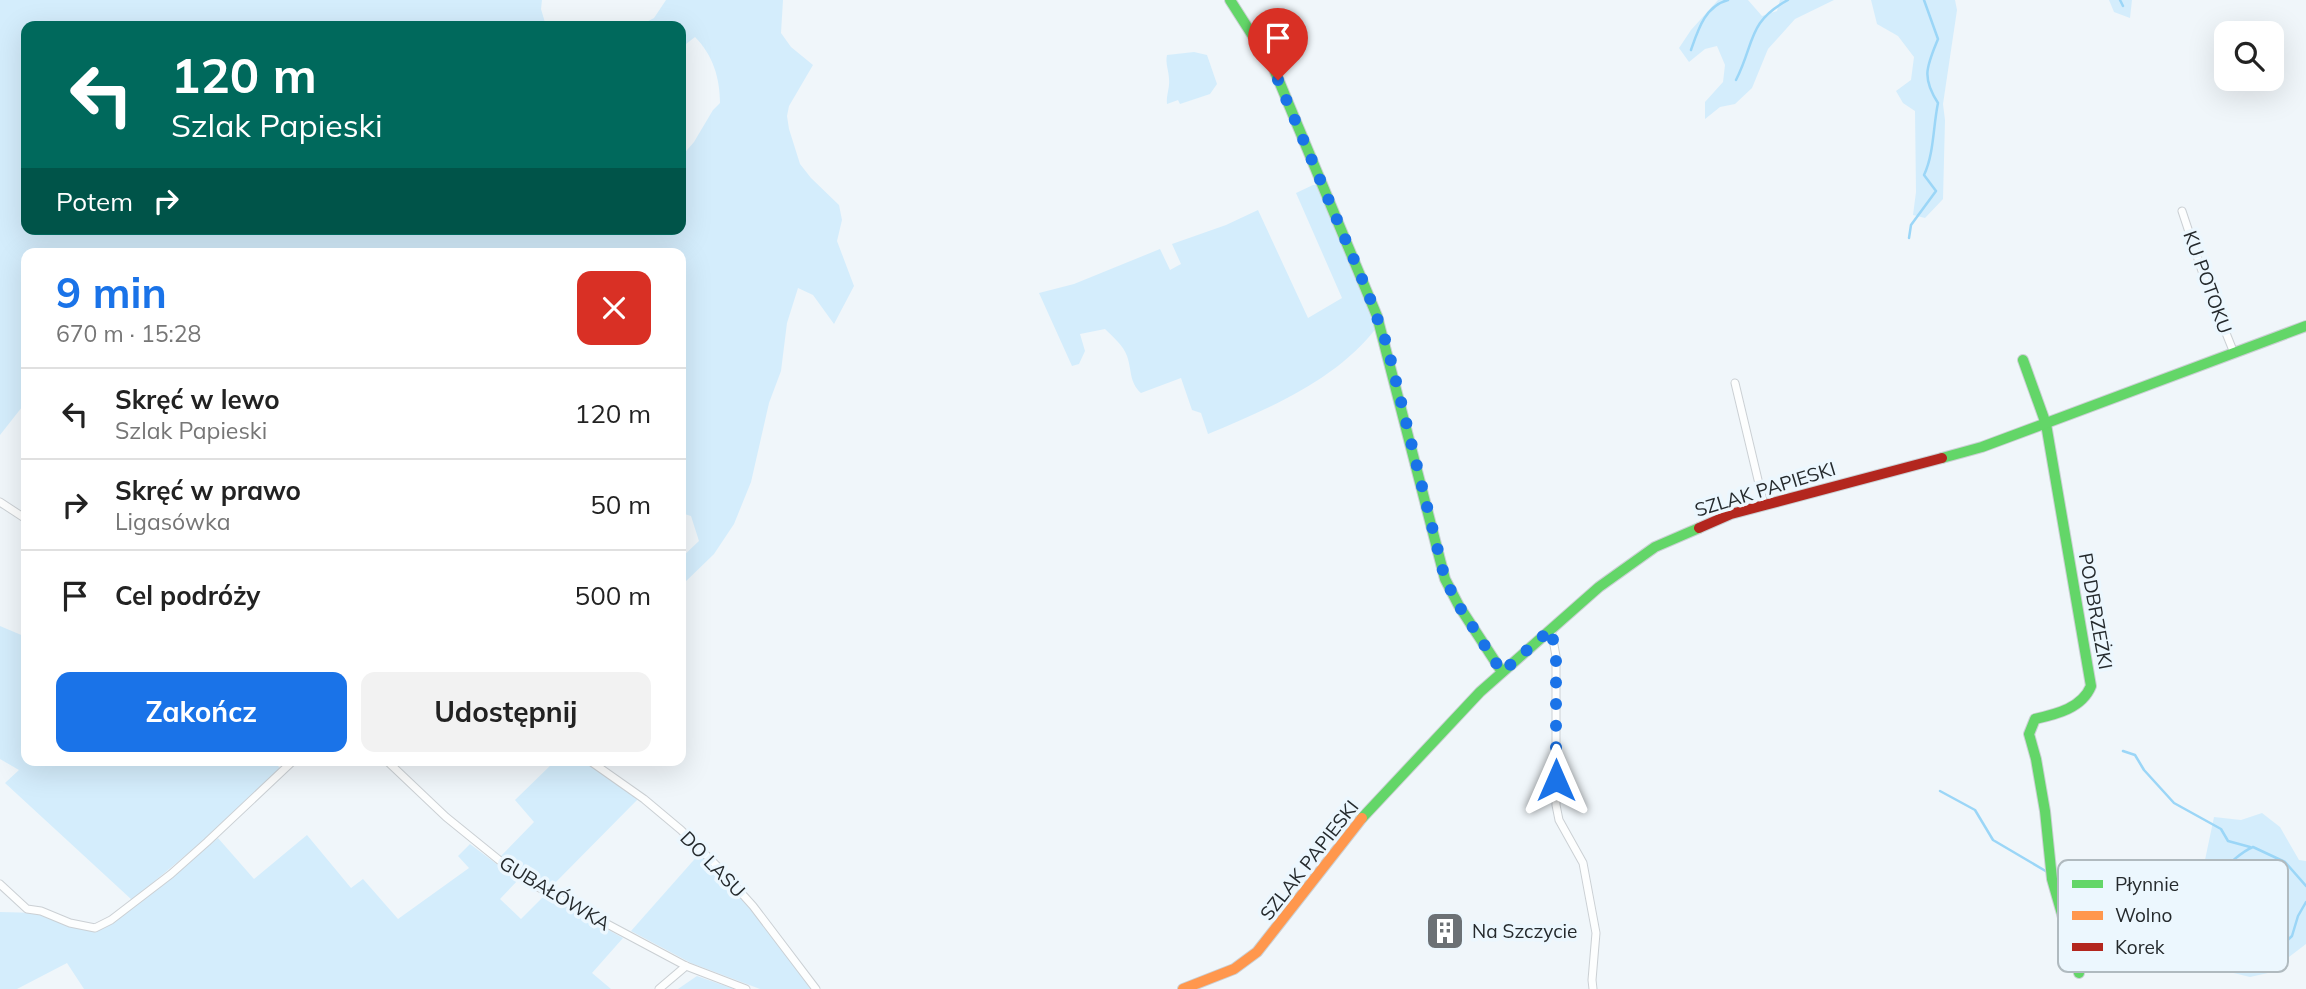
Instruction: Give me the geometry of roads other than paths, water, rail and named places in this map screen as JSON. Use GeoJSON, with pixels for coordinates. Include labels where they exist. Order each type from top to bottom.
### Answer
{"type":"FeatureCollection","features":[{"type":"Feature","properties":{"kind":"street"},"geometry":{"type":"LineString","coordinates":[[1230,0],[1274,69],[1372,304],[1387,345],[1445,579],[1459,606],[1502,672]]}},
{"type":"Feature","properties":{"kind":"street","name":"KU POTOKU"},"geometry":{"type":"LineString","coordinates":[[2182,211],[2207,286],[2234,353]]}},
{"type":"Feature","properties":{"kind":"street","name":"SZLAK PAPIESKI"},"geometry":{"type":"LineString","coordinates":[[1183,989],[1234,969],[1257,952],[1359,822],[1480,692],[1600,587],[1654,547],[1709,522],[1764,505],[1982,447],[2306,326]]}},
{"type":"Feature","properties":{"kind":"street","name":"PODBRZEŻKI"},"geometry":{"type":"LineString","coordinates":[[2023,360],[2046,424],[2091,686],[2084,699],[2061,712],[2035,719],[2029,734],[2036,759],[2052,879],[2058,901]]}},
{"type":"Feature","properties":{"kind":"street"},"geometry":{"type":"LineString","coordinates":[[1735,383],[1764,505]]}},
{"type":"Feature","properties":{"kind":"street"},"geometry":{"type":"LineString","coordinates":[[0,502],[21,516]]}},
{"type":"Feature","properties":{"kind":"street"},"geometry":{"type":"LineString","coordinates":[[1551,629],[1556,656],[1556,805],[1559,820],[1583,863],[1596,933],[1593,989]]}},
{"type":"Feature","properties":{"kind":"street"},"geometry":{"type":"LineString","coordinates":[[0,884],[27,909],[94,928],[111,920],[171,874],[288,766]]}},
{"type":"Feature","properties":{"kind":"street","name":"GUBAŁÓWKA"},"geometry":{"type":"LineString","coordinates":[[392,766],[446,817],[536,886],[686,966],[746,989]]}},
{"type":"Feature","properties":{"kind":"street","name":"DO LASU"},"geometry":{"type":"LineString","coordinates":[[597,766],[644,799],[681,830],[717,866],[753,906],[816,989]]}},
{"type":"Feature","properties":{"kind":"street"},"geometry":{"type":"LineString","coordinates":[[659,989],[686,966]]}},
{"type":"Feature","properties":{"kind":"waterway"},"geometry":{"type":"LineString","coordinates":[[1691,50],[1708,13],[1728,0]]}},
{"type":"Feature","properties":{"kind":"waterway"},"geometry":{"type":"LineString","coordinates":[[1736,80],[1759,25],[1775,8],[1788,0]]}},
{"type":"Feature","properties":{"kind":"waterway"},"geometry":{"type":"LineString","coordinates":[[1909,238],[1911,225],[1936,191],[1924,175],[1932,149],[1938,103],[1929,86],[1927,71],[1938,39],[1924,0]]}},
{"type":"Feature","properties":{"kind":"waterway"},"geometry":{"type":"LineString","coordinates":[[2120,0],[2123,6]]}},
{"type":"Feature","properties":{"kind":"waterway"},"geometry":{"type":"LineString","coordinates":[[2123,751],[2135,755],[2144,770],[2174,803],[2221,829],[2228,841],[2250,847]]}},
{"type":"Feature","properties":{"kind":"waterway"},"geometry":{"type":"LineString","coordinates":[[1940,791],[1975,810],[1993,840],[2049,873]]}},
{"type":"Feature","properties":{"kind":"waterway"},"geometry":{"type":"LineString","coordinates":[[2233,860],[2253,847],[2281,860]]}},
{"type":"Feature","properties":{"kind":"waterway"},"geometry":{"type":"LineString","coordinates":[[2288,865],[2306,886]]}},
{"type":"Feature","properties":{"kind":"waterway"},"geometry":{"type":"LineString","coordinates":[[2288,940],[2306,902]]}},
{"type":"Feature","properties":{"kind":"place","name":"Na Szczycie"},"geometry":{"type":"Point","coordinates":[1445,931]}}]}
